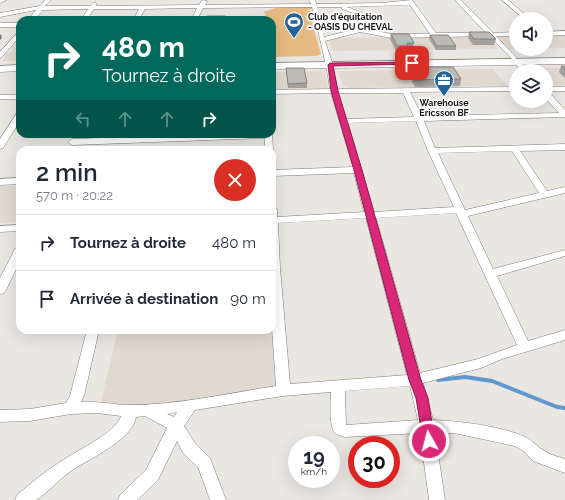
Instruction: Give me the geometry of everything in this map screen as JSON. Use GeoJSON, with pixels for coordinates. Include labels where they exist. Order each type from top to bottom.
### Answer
{"type":"FeatureCollection","features":[{"type":"Feature","properties":{"kind":"street"},"geometry":{"type":"LineString","coordinates":[[0,1],[4,0]]}},
{"type":"Feature","properties":{"kind":"street"},"geometry":{"type":"LineString","coordinates":[[34,16],[48,0]]}},
{"type":"Feature","properties":{"kind":"street"},"geometry":{"type":"LineString","coordinates":[[86,16],[97,0]]}},
{"type":"Feature","properties":{"kind":"street"},"geometry":{"type":"LineString","coordinates":[[196,16],[204,0]]}},
{"type":"Feature","properties":{"kind":"street"},"geometry":{"type":"LineString","coordinates":[[458,0],[519,64]]}},
{"type":"Feature","properties":{"kind":"street"},"geometry":{"type":"LineString","coordinates":[[505,0],[519,12]]}},
{"type":"Feature","properties":{"kind":"street"},"geometry":{"type":"LineString","coordinates":[[324,4],[381,5],[410,1],[434,35]]}},
{"type":"Feature","properties":{"kind":"street"},"geometry":{"type":"LineString","coordinates":[[0,15],[40,8],[202,6],[313,2],[348,9],[363,15],[369,21],[374,32]]}},
{"type":"Feature","properties":{"kind":"street"},"geometry":{"type":"LineString","coordinates":[[313,2],[322,40],[330,63],[334,91],[358,170],[415,380],[422,398],[436,500]]}},
{"type":"Feature","properties":{"kind":"street"},"geometry":{"type":"LineString","coordinates":[[138,16],[143,7]]}},
{"type":"Feature","properties":{"kind":"street"},"geometry":{"type":"LineString","coordinates":[[0,25],[16,25]]}},
{"type":"Feature","properties":{"kind":"street"},"geometry":{"type":"LineString","coordinates":[[322,40],[354,31],[374,32],[386,35],[509,34]]}},
{"type":"Feature","properties":{"kind":"street"},"geometry":{"type":"LineString","coordinates":[[553,34],[565,34]]}},
{"type":"Feature","properties":{"kind":"street"},"geometry":{"type":"LineString","coordinates":[[0,56],[9,41],[16,35]]}},
{"type":"Feature","properties":{"kind":"street"},"geometry":{"type":"LineString","coordinates":[[9,41],[16,41]]}},
{"type":"Feature","properties":{"kind":"street"},"geometry":{"type":"LineString","coordinates":[[515,60],[565,57]]}},
{"type":"Feature","properties":{"kind":"street"},"geometry":{"type":"LineString","coordinates":[[276,62],[565,61]]}},
{"type":"Feature","properties":{"kind":"street"},"geometry":{"type":"LineString","coordinates":[[276,66],[330,63]]}},
{"type":"Feature","properties":{"kind":"street"},"geometry":{"type":"LineString","coordinates":[[0,66],[16,67]]}},
{"type":"Feature","properties":{"kind":"street"},"geometry":{"type":"LineString","coordinates":[[0,69],[16,67]]}},
{"type":"Feature","properties":{"kind":"street"},"geometry":{"type":"LineString","coordinates":[[276,92],[509,89]]}},
{"type":"Feature","properties":{"kind":"street"},"geometry":{"type":"LineString","coordinates":[[553,89],[565,89]]}},
{"type":"Feature","properties":{"kind":"street"},"geometry":{"type":"LineString","coordinates":[[406,91],[416,108],[432,151],[524,348]]}},
{"type":"Feature","properties":{"kind":"street"},"geometry":{"type":"LineString","coordinates":[[0,97],[16,97]]}},
{"type":"Feature","properties":{"kind":"street"},"geometry":{"type":"LineString","coordinates":[[553,102],[565,115]]}},
{"type":"Feature","properties":{"kind":"street"},"geometry":{"type":"LineString","coordinates":[[344,121],[565,115]]}},
{"type":"Feature","properties":{"kind":"street"},"geometry":{"type":"LineString","coordinates":[[0,144],[16,122]]}},
{"type":"Feature","properties":{"kind":"street"},"geometry":{"type":"LineString","coordinates":[[432,151],[565,147]]}},
{"type":"Feature","properties":{"kind":"street"},"geometry":{"type":"LineString","coordinates":[[514,148],[545,194]]}},
{"type":"Feature","properties":{"kind":"street"},"geometry":{"type":"LineString","coordinates":[[276,173],[358,170]]}},
{"type":"Feature","properties":{"kind":"street"},"geometry":{"type":"LineString","coordinates":[[0,182],[16,181]]}},
{"type":"Feature","properties":{"kind":"street"},"geometry":{"type":"LineString","coordinates":[[276,220],[370,214],[461,212],[565,190]]}},
{"type":"Feature","properties":{"kind":"street"},"geometry":{"type":"LineString","coordinates":[[0,229],[16,228]]}},
{"type":"Feature","properties":{"kind":"street"},"geometry":{"type":"LineString","coordinates":[[489,274],[565,253]]}},
{"type":"Feature","properties":{"kind":"street"},"geometry":{"type":"LineString","coordinates":[[0,290],[16,257]]}},
{"type":"Feature","properties":{"kind":"street"},"geometry":{"type":"LineString","coordinates":[[276,303],[282,390]]}},
{"type":"Feature","properties":{"kind":"street"},"geometry":{"type":"LineString","coordinates":[[72,408],[77,396],[92,334]]}},
{"type":"Feature","properties":{"kind":"street"},"geometry":{"type":"LineString","coordinates":[[0,416],[30,415],[72,408],[97,407],[129,411],[147,410],[190,405],[282,390],[415,380],[481,363],[496,356],[565,335]]}},
{"type":"Feature","properties":{"kind":"street"},"geometry":{"type":"LineString","coordinates":[[338,386],[340,429],[351,432],[427,426],[454,427],[505,437],[530,447],[540,456],[565,466]]}},
{"type":"Feature","properties":{"kind":"street"},"geometry":{"type":"LineString","coordinates":[[126,500],[152,475],[176,426],[190,405]]}},
{"type":"Feature","properties":{"kind":"street"},"geometry":{"type":"LineString","coordinates":[[147,410],[176,426],[189,448],[204,463],[218,500]]}},
{"type":"Feature","properties":{"kind":"street"},"geometry":{"type":"LineString","coordinates":[[24,500],[63,468],[95,449],[122,429],[128,420],[129,411]]}},
{"type":"Feature","properties":{"kind":"shaded area","name":"Club d'équitation - OASIS DU CHEVAL"},"geometry":{"type":"Polygon","coordinates":[[[312,6],[313,9],[306,10],[311,11],[311,19],[321,54],[316,56],[276,57],[276,16],[264,16],[266,14],[263,12],[279,7],[312,6]]]}},
{"type":"Feature","properties":{"kind":"shaded area"},"geometry":{"type":"Polygon","coordinates":[[[553,35],[565,35],[565,48],[553,48],[553,35]]]}},
{"type":"Feature","properties":{"kind":"shaded area"},"geometry":{"type":"Polygon","coordinates":[[[509,36],[509,49],[498,37],[509,36]]]}},
{"type":"Feature","properties":{"kind":"shaded area"},"geometry":{"type":"Polygon","coordinates":[[[488,37],[498,49],[333,51],[329,39],[333,38],[488,37]]]}},
{"type":"Feature","properties":{"kind":"shaded area"},"geometry":{"type":"Polygon","coordinates":[[[16,45],[16,61],[2,61],[6,54],[12,51],[12,47],[16,45]]]}},
{"type":"Feature","properties":{"kind":"shaded area"},"geometry":{"type":"Polygon","coordinates":[[[553,68],[565,68],[565,85],[553,85],[553,68]]]}},
{"type":"Feature","properties":{"kind":"shaded area"},"geometry":{"type":"Polygon","coordinates":[[[493,69],[507,86],[348,88],[343,86],[338,71],[493,69]]]}},
{"type":"Feature","properties":{"kind":"shaded area"},"geometry":{"type":"Polygon","coordinates":[[[324,71],[328,87],[323,89],[276,90],[276,72],[324,71]]]}},
{"type":"Feature","properties":{"kind":"shaded area"},"geometry":{"type":"Polygon","coordinates":[[[0,186],[16,186],[16,221],[0,223],[0,186]]]}},
{"type":"Feature","properties":{"kind":"shaded area"},"geometry":{"type":"Polygon","coordinates":[[[117,334],[275,334],[279,393],[99,409],[117,334]]]}},
{"type":"Feature","properties":{"kind":"building"},"geometry":{"type":"Polygon","coordinates":[[[469,32],[489,32],[496,39],[474,39],[469,32]]]}},
{"type":"Feature","properties":{"kind":"building"},"geometry":{"type":"Polygon","coordinates":[[[391,34],[409,34],[414,43],[407,43],[408,46],[397,46],[391,34]]]}},
{"type":"Feature","properties":{"kind":"building"},"geometry":{"type":"Polygon","coordinates":[[[430,35],[448,35],[456,46],[437,46],[430,35]]]}},
{"type":"Feature","properties":{"kind":"building"},"geometry":{"type":"Polygon","coordinates":[[[408,67],[453,67],[461,79],[415,80],[408,67]]]}},
{"type":"Feature","properties":{"kind":"building"},"geometry":{"type":"Polygon","coordinates":[[[286,68],[304,68],[307,83],[288,84],[286,68]]]}},
{"type":"Feature","properties":{"kind":"waterway"},"geometry":{"type":"LineString","coordinates":[[438,380],[465,377],[492,381],[557,407],[565,408]]}},
{"type":"Feature","properties":{"kind":"place","name":"Club d'équitation - OASIS DU CHEVAL"},"geometry":{"type":"Point","coordinates":[294,39]}},
{"type":"Feature","properties":{"kind":"place","name":"Warehouse Ericsson BF"},"geometry":{"type":"Point","coordinates":[444,97]}},
{"type":"Feature","properties":{"kind":"route"},"geometry":{"type":"LineString","coordinates":[[412,63],[330,65],[334,91],[358,170],[415,380],[422,398],[429,441]]}}]}
